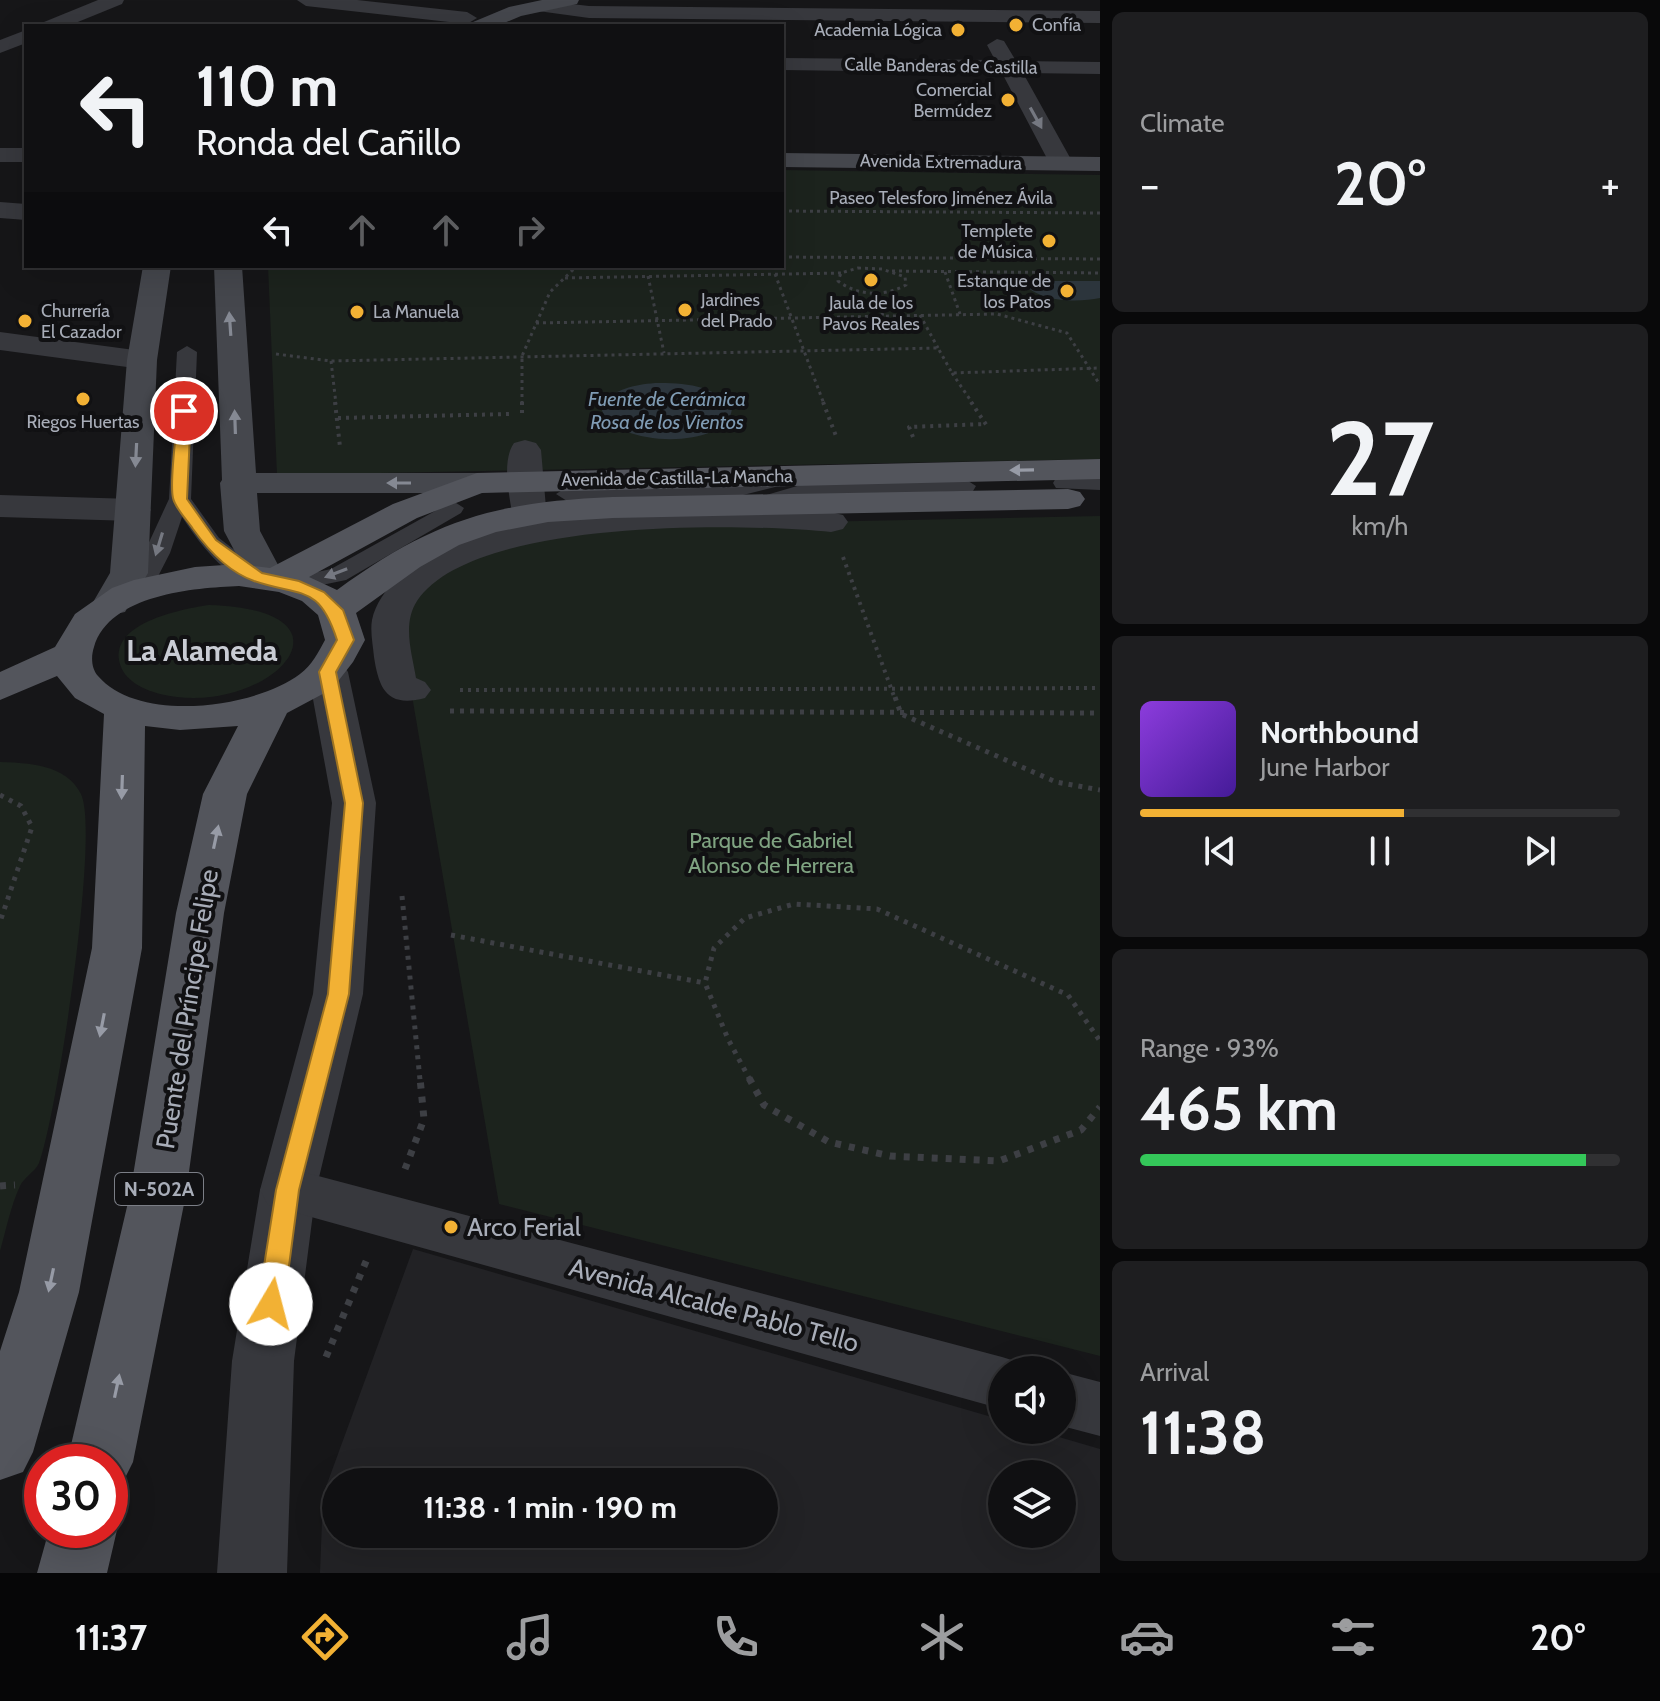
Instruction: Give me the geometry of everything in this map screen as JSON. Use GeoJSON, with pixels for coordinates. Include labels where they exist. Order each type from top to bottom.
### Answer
{"type":"FeatureCollection","features":[{"type":"Feature","properties":{"kind":"main road"},"geometry":{"type":"LineString","coordinates":[[465,23],[504,0],[515,6],[545,7]]}},
{"type":"Feature","properties":{"kind":"main road"},"geometry":{"type":"LineString","coordinates":[[465,23],[570,0]]}},
{"type":"Feature","properties":{"kind":"main road","name":"Avenida Extremadura"},"geometry":{"type":"LineString","coordinates":[[784,160],[1100,164]]}},
{"type":"Feature","properties":{"kind":"main road"},"geometry":{"type":"LineString","coordinates":[[125,597],[142,360],[157,268]]}},
{"type":"Feature","properties":{"kind":"main road"},"geometry":{"type":"LineString","coordinates":[[228,268],[237,483],[242,531],[273,580]]}},
{"type":"Feature","properties":{"kind":"main road","name":"Avenida de Castilla-La Mancha"},"geometry":{"type":"LineString","coordinates":[[335,610],[369,584],[442,540],[484,523],[528,494],[796,475],[1100,469]]}},
{"type":"Feature","properties":{"kind":"main road"},"geometry":{"type":"LineString","coordinates":[[237,483],[477,483]]}},
{"type":"Feature","properties":{"kind":"main road","name":"Avenida de Castilla-La Mancha"},"geometry":{"type":"LineString","coordinates":[[273,580],[405,511],[477,483],[626,509],[1100,498]]}},
{"type":"Feature","properties":{"kind":"main road"},"geometry":{"type":"LineString","coordinates":[[207,576],[273,580],[318,595],[335,610],[345,640],[328,672],[303,691],[270,705],[221,716],[183,717],[125,709],[95,694],[76,676],[71,654],[82,627],[125,597],[207,576]]}},
{"type":"Feature","properties":{"kind":"main road"},"geometry":{"type":"LineString","coordinates":[[0,688],[71,654]]}},
{"type":"Feature","properties":{"kind":"main road","name":"Puente del Príncipe Felipe"},"geometry":{"type":"LineString","coordinates":[[104,1444],[158,1194],[200,913],[225,794],[270,705]]}},
{"type":"Feature","properties":{"kind":"main road"},"geometry":{"type":"LineString","coordinates":[[0,1452],[49,1292],[117,948],[125,709]]}},
{"type":"Feature","properties":{"kind":"main road"},"geometry":{"type":"LineString","coordinates":[[72,1573],[78,1548]]}},
{"type":"Feature","properties":{"kind":"street"},"geometry":{"type":"LineString","coordinates":[[56,24],[115,0]]}},
{"type":"Feature","properties":{"kind":"street"},"geometry":{"type":"LineString","coordinates":[[306,0],[465,23]]}},
{"type":"Feature","properties":{"kind":"street"},"geometry":{"type":"LineString","coordinates":[[545,7],[589,12],[978,8],[1100,17]]}},
{"type":"Feature","properties":{"kind":"street"},"geometry":{"type":"LineString","coordinates":[[545,7],[566,17],[565,24]]}},
{"type":"Feature","properties":{"kind":"street"},"geometry":{"type":"LineString","coordinates":[[978,8],[1061,163]]}},
{"type":"Feature","properties":{"kind":"street"},"geometry":{"type":"LineString","coordinates":[[0,47],[24,37]]}},
{"type":"Feature","properties":{"kind":"street","name":"Calle Banderas de Castilla"},"geometry":{"type":"LineString","coordinates":[[784,64],[1100,68]]}},
{"type":"Feature","properties":{"kind":"street"},"geometry":{"type":"LineString","coordinates":[[0,146],[24,145]]}},
{"type":"Feature","properties":{"kind":"street"},"geometry":{"type":"LineString","coordinates":[[0,155],[24,155]]}},
{"type":"Feature","properties":{"kind":"street"},"geometry":{"type":"LineString","coordinates":[[0,210],[24,212]]}},
{"type":"Feature","properties":{"kind":"street"},"geometry":{"type":"LineString","coordinates":[[0,341],[142,360]]}},
{"type":"Feature","properties":{"kind":"street"},"geometry":{"type":"LineString","coordinates":[[411,690],[398,684],[390,618],[401,594],[450,558],[497,539],[528,494],[661,521],[799,518],[831,522]]}},
{"type":"Feature","properties":{"kind":"street"},"geometry":{"type":"LineString","coordinates":[[0,506],[133,510]]}},
{"type":"Feature","properties":{"kind":"street"},"geometry":{"type":"LineString","coordinates":[[252,1573],[263,1361],[288,1190],[338,994],[354,803],[328,672]]}},
{"type":"Feature","properties":{"kind":"street","name":"Avenida Alcalde Pablo Tello"},"geometry":{"type":"LineString","coordinates":[[288,1190],[988,1379]]}},
{"type":"Feature","properties":{"kind":"street"},"geometry":{"type":"LineString","coordinates":[[1076,1403],[1100,1409]]}},
{"type":"Feature","properties":{"kind":"lane"},"geometry":{"type":"LineString","coordinates":[[125,597],[158,553],[165,527],[180,499],[187,352]]}},
{"type":"Feature","properties":{"kind":"lane"},"geometry":{"type":"LineString","coordinates":[[567,494],[731,491],[796,475]]}},
{"type":"Feature","properties":{"kind":"lane"},"geometry":{"type":"LineString","coordinates":[[1064,483],[1100,483]]}},
{"type":"Feature","properties":{"kind":"lane"},"geometry":{"type":"LineString","coordinates":[[749,507],[811,489],[965,486]]}},
{"type":"Feature","properties":{"kind":"lane"},"geometry":{"type":"LineString","coordinates":[[180,499],[211,543],[229,560],[273,580],[338,575],[453,508]]}},
{"type":"Feature","properties":{"kind":"path","name":"Paseo Telesforo Jiménez Ávila"},"geometry":{"type":"LineString","coordinates":[[784,211],[1100,213]]}},
{"type":"Feature","properties":{"kind":"path"},"geometry":{"type":"LineString","coordinates":[[784,257],[1100,259]]}},
{"type":"Feature","properties":{"kind":"path"},"geometry":{"type":"LineString","coordinates":[[862,257],[866,268]]}},
{"type":"Feature","properties":{"kind":"path"},"geometry":{"type":"LineString","coordinates":[[528,494],[522,413],[522,356],[550,292],[575,268]]}},
{"type":"Feature","properties":{"kind":"path"},"geometry":{"type":"LineString","coordinates":[[565,278],[841,273],[866,268],[892,271],[1100,273]]}},
{"type":"Feature","properties":{"kind":"path"},"geometry":{"type":"LineString","coordinates":[[841,273],[838,281],[847,288],[875,293],[895,291],[906,285],[905,277],[892,271]]}},
{"type":"Feature","properties":{"kind":"path"},"geometry":{"type":"LineString","coordinates":[[945,272],[960,314]]}},
{"type":"Feature","properties":{"kind":"path"},"geometry":{"type":"LineString","coordinates":[[775,274],[839,445]]}},
{"type":"Feature","properties":{"kind":"path"},"geometry":{"type":"LineString","coordinates":[[648,276],[664,353]]}},
{"type":"Feature","properties":{"kind":"path"},"geometry":{"type":"LineString","coordinates":[[875,293],[883,316]]}},
{"type":"Feature","properties":{"kind":"path"},"geometry":{"type":"LineString","coordinates":[[536,323],[997,314],[1067,333],[1100,385]]}},
{"type":"Feature","properties":{"kind":"path"},"geometry":{"type":"LineString","coordinates":[[920,315],[990,432]]}},
{"type":"Feature","properties":{"kind":"path"},"geometry":{"type":"LineString","coordinates":[[272,353],[331,361],[938,348]]}},
{"type":"Feature","properties":{"kind":"path"},"geometry":{"type":"LineString","coordinates":[[331,361],[341,455]]}},
{"type":"Feature","properties":{"kind":"path"},"geometry":{"type":"LineString","coordinates":[[952,373],[1100,368]]}},
{"type":"Feature","properties":{"kind":"path"},"geometry":{"type":"LineString","coordinates":[[338,418],[522,413]]}},
{"type":"Feature","properties":{"kind":"path"},"geometry":{"type":"LineString","coordinates":[[831,522],[901,714],[1056,782],[1100,790]]}},
{"type":"Feature","properties":{"kind":"path"},"geometry":{"type":"LineString","coordinates":[[411,690],[1100,688]]}},
{"type":"Feature","properties":{"kind":"path"},"geometry":{"type":"LineString","coordinates":[[446,711],[1100,713]]}},
{"type":"Feature","properties":{"kind":"path"},"geometry":{"type":"LineString","coordinates":[[0,795],[21,804],[32,827],[0,922]]}},
{"type":"Feature","properties":{"kind":"path"},"geometry":{"type":"LineString","coordinates":[[323,1364],[387,1217],[424,1119],[401,885]]}},
{"type":"Feature","properties":{"kind":"path"},"geometry":{"type":"LineString","coordinates":[[1100,1041],[1068,995],[877,909],[794,904],[745,918],[714,948],[705,983],[728,1039],[764,1105],[829,1142],[890,1156],[999,1161],[1081,1130],[1100,1107]]}},
{"type":"Feature","properties":{"kind":"path"},"geometry":{"type":"LineString","coordinates":[[451,935],[705,983]]}},
{"type":"Feature","properties":{"kind":"shaded area"},"geometry":{"type":"Polygon","coordinates":[[[413,1249],[988,1416],[988,1444],[1076,1442],[1100,1449],[1100,1573],[320,1573],[322,1521],[322,1548],[778,1548],[778,1468],[333,1468],[413,1249]]]}},
{"type":"Feature","properties":{"kind":"green space","name":"Jardines del Prado"},"geometry":{"type":"Polygon","coordinates":[[[784,170],[1100,175],[1100,459],[277,475],[268,268],[784,268],[784,170]]]}},
{"type":"Feature","properties":{"kind":"green space","name":"Parque de Gabriel Alonso de Herrera"},"geometry":{"type":"Polygon","coordinates":[[[1100,516],[1100,1356],[499,1204],[411,690],[401,619],[410,595],[498,543],[671,525],[1100,516]]]}},
{"type":"Feature","properties":{"kind":"green space"},"geometry":{"type":"Polygon","coordinates":[[[209,605],[258,611],[285,625],[293,642],[286,661],[266,679],[236,692],[200,698],[160,694],[143,688],[128,677],[121,667],[119,652],[124,640],[134,630],[164,615],[209,605]]]}},
{"type":"Feature","properties":{"kind":"green space"},"geometry":{"type":"Polygon","coordinates":[[[0,762],[45,767],[66,776],[74,784],[81,794],[85,819],[85,861],[74,975],[47,1135],[39,1163],[20,1186],[0,1251],[0,762]]]}},
{"type":"Feature","properties":{"kind":"water","name":"Estanque de los Patos"},"geometry":{"type":"Polygon","coordinates":[[[1022,281],[1100,281],[1100,298],[1068,300],[1047,297],[1028,288],[1022,281]]]}},
{"type":"Feature","properties":{"kind":"water","name":"Fuente de Cerámica Rosa de los Vientos"},"geometry":{"type":"Polygon","coordinates":[[[655,383],[708,390],[717,394],[732,409],[725,423],[711,432],[690,438],[645,437],[624,431],[609,421],[601,407],[612,396],[632,386],[655,383]]]}},
{"type":"Feature","properties":{"kind":"place","name":"Confía"},"geometry":{"type":"Point","coordinates":[1016,25]}},
{"type":"Feature","properties":{"kind":"place","name":"Academia Lógica"},"geometry":{"type":"Point","coordinates":[958,30]}},
{"type":"Feature","properties":{"kind":"place","name":"Comercial Bermúdez"},"geometry":{"type":"Point","coordinates":[1008,100]}},
{"type":"Feature","properties":{"kind":"place","name":"Templete de Música"},"geometry":{"type":"Point","coordinates":[1049,241]}},
{"type":"Feature","properties":{"kind":"place","name":"Jaula de los Pavos Reales"},"geometry":{"type":"Point","coordinates":[871,280]}},
{"type":"Feature","properties":{"kind":"place","name":"Estanque de los Patos"},"geometry":{"type":"Point","coordinates":[1067,291]}},
{"type":"Feature","properties":{"kind":"place","name":"Jardines del Prado"},"geometry":{"type":"Point","coordinates":[685,310]}},
{"type":"Feature","properties":{"kind":"place","name":"La Manuela"},"geometry":{"type":"Point","coordinates":[357,312]}},
{"type":"Feature","properties":{"kind":"place","name":"Churrería El Cazador"},"geometry":{"type":"Point","coordinates":[25,321]}},
{"type":"Feature","properties":{"kind":"place","name":"Riegos Huertas"},"geometry":{"type":"Point","coordinates":[83,399]}},
{"type":"Feature","properties":{"kind":"place","name":"Arco Ferial"},"geometry":{"type":"Point","coordinates":[451,1227]}},
{"type":"Feature","properties":{"kind":"district","name":"La Alameda"},"geometry":{"type":"Point","coordinates":[202,651]}},
{"type":"Feature","properties":{"kind":"route"},"geometry":{"type":"LineString","coordinates":[[184,411],[180,499],[211,543],[229,560],[257,577],[293,584],[318,595],[335,610],[345,640],[328,672],[354,803],[338,994],[288,1190],[271,1304]]}}]}
